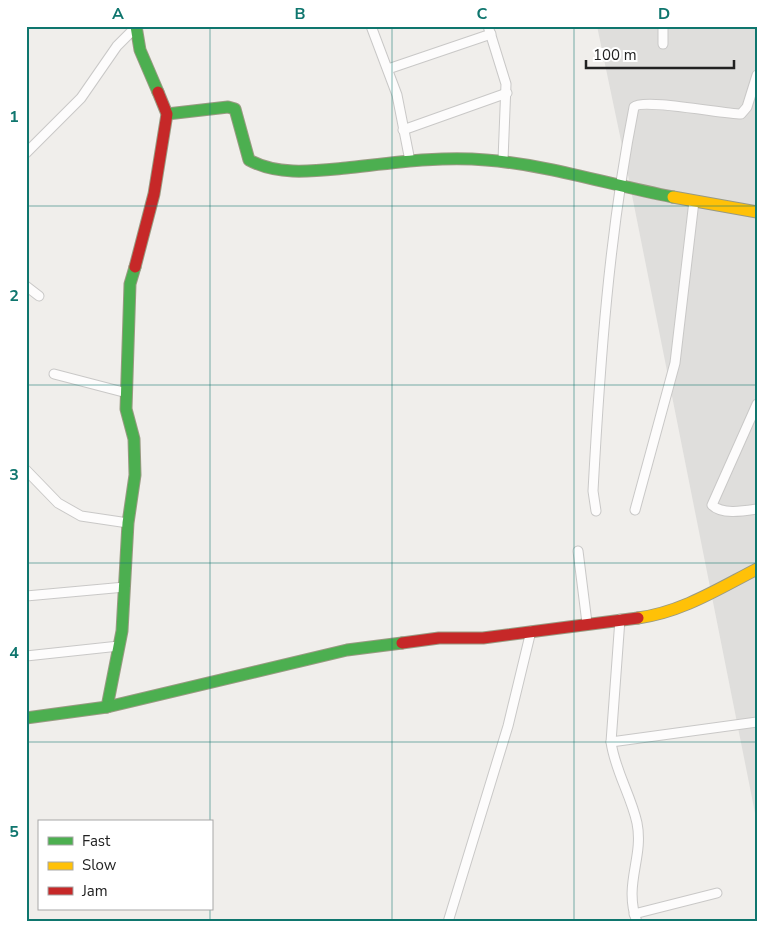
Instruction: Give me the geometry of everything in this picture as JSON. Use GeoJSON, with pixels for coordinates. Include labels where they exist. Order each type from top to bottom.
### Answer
{"type":"FeatureCollection","features":[{"type":"Feature","properties":{"kind":"street"},"geometry":{"type":"LineString","coordinates":[[371,26],[396,95],[410,161]]}},
{"type":"Feature","properties":{"kind":"street"},"geometry":{"type":"LineString","coordinates":[[663,26],[663,44]]}},
{"type":"Feature","properties":{"kind":"street"},"geometry":{"type":"LineString","coordinates":[[107,707],[119,646],[125,588],[128,523],[135,475],[134,439],[126,409],[130,284],[154,194],[167,114],[140,50],[136,27]]}},
{"type":"Feature","properties":{"kind":"street"},"geometry":{"type":"LineString","coordinates":[[26,153],[81,98],[117,46],[136,27]]}},
{"type":"Feature","properties":{"kind":"street"},"geometry":{"type":"LineString","coordinates":[[388,69],[490,30],[506,84],[503,160]]}},
{"type":"Feature","properties":{"kind":"street"},"geometry":{"type":"LineString","coordinates":[[596,511],[593,491],[600,358],[626,143],[636,104],[654,104],[741,114],[747,107],[756,80]]}},
{"type":"Feature","properties":{"kind":"street"},"geometry":{"type":"LineString","coordinates":[[404,130],[506,94]]}},
{"type":"Feature","properties":{"kind":"street"},"geometry":{"type":"LineString","coordinates":[[167,114],[228,107],[235,109],[249,160],[253,165],[289,170],[320,170],[410,161],[503,160],[584,175],[620,186],[757,212]]}},
{"type":"Feature","properties":{"kind":"street"},"geometry":{"type":"LineString","coordinates":[[635,510],[675,363],[694,201]]}},
{"type":"Feature","properties":{"kind":"street"},"geometry":{"type":"LineString","coordinates":[[26,286],[39,296]]}},
{"type":"Feature","properties":{"kind":"street"},"geometry":{"type":"LineString","coordinates":[[54,374],[127,393]]}},
{"type":"Feature","properties":{"kind":"street"},"geometry":{"type":"LineString","coordinates":[[757,404],[712,505],[717,509],[730,511],[757,509]]}},
{"type":"Feature","properties":{"kind":"street"},"geometry":{"type":"LineString","coordinates":[[26,470],[58,503],[81,516],[128,523]]}},
{"type":"Feature","properties":{"kind":"street"},"geometry":{"type":"LineString","coordinates":[[578,551],[587,624]]}},
{"type":"Feature","properties":{"kind":"street"},"geometry":{"type":"LineString","coordinates":[[26,718],[107,707],[347,650],[440,638],[482,638],[658,614],[691,604],[757,569]]}},
{"type":"Feature","properties":{"kind":"street"},"geometry":{"type":"LineString","coordinates":[[26,596],[125,588]]}},
{"type":"Feature","properties":{"kind":"street"},"geometry":{"type":"LineString","coordinates":[[620,619],[610,742],[637,822],[638,839],[631,899],[636,918],[717,893]]}},
{"type":"Feature","properties":{"kind":"street"},"geometry":{"type":"LineString","coordinates":[[448,922],[508,726],[531,631]]}},
{"type":"Feature","properties":{"kind":"street"},"geometry":{"type":"LineString","coordinates":[[26,656],[119,646]]}},
{"type":"Feature","properties":{"kind":"street"},"geometry":{"type":"LineString","coordinates":[[610,742],[757,722]]}},
{"type":"Feature","properties":{"kind":"shaded area"},"geometry":{"type":"Polygon","coordinates":[[[597,26],[757,26],[757,823],[624,155],[597,26]]]}},
{"type":"Feature","properties":{"kind":"traffic: fast"},"geometry":{"type":"LineString","coordinates":[[136,26],[140,50],[158,92]]}},
{"type":"Feature","properties":{"kind":"traffic: fast"},"geometry":{"type":"LineString","coordinates":[[167,114],[228,107],[235,109],[249,160],[260,165],[284,170],[309,171],[433,159],[486,160],[533,166],[673,197]]}},
{"type":"Feature","properties":{"kind":"traffic: fast"},"geometry":{"type":"LineString","coordinates":[[107,707],[122,631],[128,523],[135,475],[134,439],[126,409],[130,284],[135,267]]}},
{"type":"Feature","properties":{"kind":"traffic: fast"},"geometry":{"type":"LineString","coordinates":[[26,718],[107,707],[347,650],[402,643]]}},
{"type":"Feature","properties":{"kind":"traffic: slow"},"geometry":{"type":"LineString","coordinates":[[673,197],[757,212]]}},
{"type":"Feature","properties":{"kind":"traffic: slow"},"geometry":{"type":"LineString","coordinates":[[638,618],[670,611],[685,605],[757,569]]}},
{"type":"Feature","properties":{"kind":"traffic: jam"},"geometry":{"type":"LineString","coordinates":[[135,267],[154,194],[167,114],[158,92]]}},
{"type":"Feature","properties":{"kind":"traffic: jam"},"geometry":{"type":"LineString","coordinates":[[402,643],[439,638],[483,638],[638,618]]}}]}
